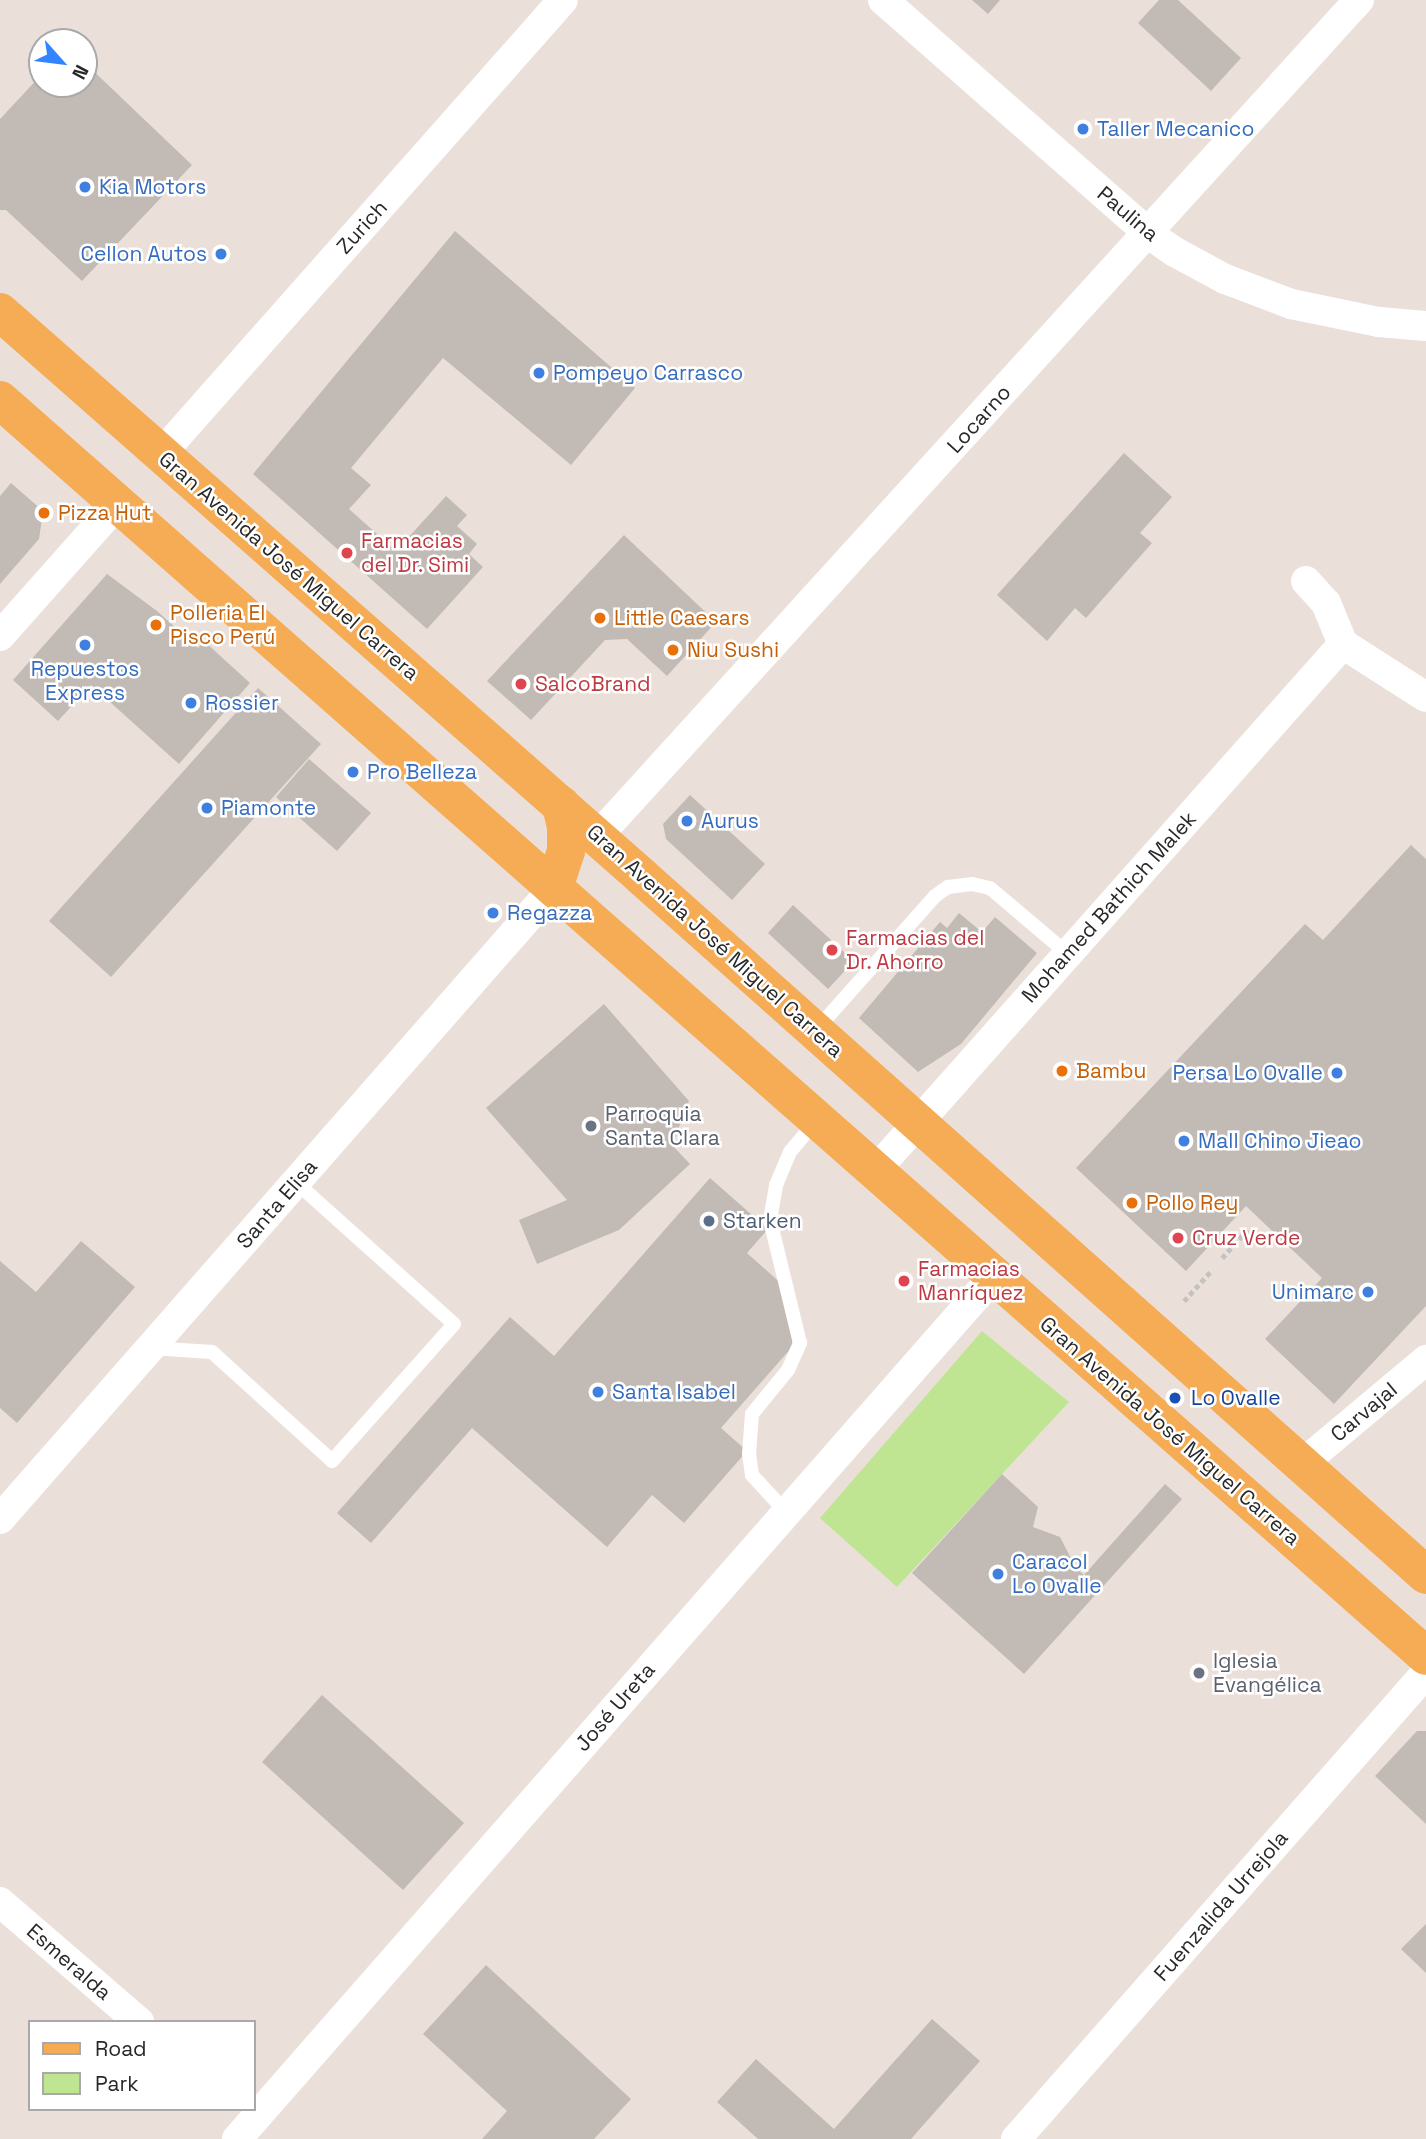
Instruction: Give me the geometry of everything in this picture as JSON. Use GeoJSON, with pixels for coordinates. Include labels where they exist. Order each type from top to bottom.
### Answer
{"type":"FeatureCollection","features":[{"type":"Feature","properties":{"kind":"main road","name":"Gran Avenida José Miguel Carrera"},"geometry":{"type":"LineString","coordinates":[[0,312],[561,805],[1426,1575]]}},
{"type":"Feature","properties":{"kind":"main road","name":"Gran Avenida José Miguel Carrera"},"geometry":{"type":"LineString","coordinates":[[0,400],[1426,1656]]}},
{"type":"Feature","properties":{"kind":"main road"},"geometry":{"type":"LineString","coordinates":[[554,888],[566,851],[566,828],[561,805]]}},
{"type":"Feature","properties":{"kind":"street","name":"Zurich"},"geometry":{"type":"LineString","coordinates":[[161,454],[563,0]]}},
{"type":"Feature","properties":{"kind":"street","name":"Paulina"},"geometry":{"type":"LineString","coordinates":[[883,0],[1149,234],[1175,252],[1226,279],[1291,304],[1379,322],[1426,327]]}},
{"type":"Feature","properties":{"kind":"street","name":"Locarno"},"geometry":{"type":"LineString","coordinates":[[597,837],[1149,234],[1359,0]]}},
{"type":"Feature","properties":{"kind":"street"},"geometry":{"type":"LineString","coordinates":[[0,636],[118,503]]}},
{"type":"Feature","properties":{"kind":"street"},"geometry":{"type":"LineString","coordinates":[[1306,581],[1325,603],[1335,620],[1343,644],[1426,697]]}},
{"type":"Feature","properties":{"kind":"street","name":"Mohamed Bathich Malek"},"geometry":{"type":"LineString","coordinates":[[875,1171],[1343,644]]}},
{"type":"Feature","properties":{"kind":"street","name":"Santa Elisa"},"geometry":{"type":"LineString","coordinates":[[0,1519],[554,888]]}},
{"type":"Feature","properties":{"kind":"street","name":"José Ureta"},"geometry":{"type":"LineString","coordinates":[[251,2127],[994,1276]]}},
{"type":"Feature","properties":{"kind":"street","name":"Carvajal"},"geometry":{"type":"LineString","coordinates":[[1302,1464],[1426,1360]]}},
{"type":"Feature","properties":{"kind":"street","name":"Fuenzalida Urrejola"},"geometry":{"type":"LineString","coordinates":[[1016,2139],[1426,1673]]}},
{"type":"Feature","properties":{"kind":"street","name":"Esmeralda"},"geometry":{"type":"LineString","coordinates":[[0,1902],[137,2020]]}},
{"type":"Feature","properties":{"kind":"lane"},"geometry":{"type":"LineString","coordinates":[[816,1031],[935,896],[948,887],[972,884],[990,888],[1068,954]]}},
{"type":"Feature","properties":{"kind":"lane"},"geometry":{"type":"LineString","coordinates":[[786,1512],[752,1475],[749,1454],[752,1414],[788,1370],[800,1343],[770,1220],[776,1185],[790,1153],[817,1120]]}},
{"type":"Feature","properties":{"kind":"lane"},"geometry":{"type":"LineString","coordinates":[[151,1348],[212,1352],[332,1461],[454,1324],[296,1182]]}},
{"type":"Feature","properties":{"kind":"path"},"geometry":{"type":"LineString","coordinates":[[1222,1258],[1247,1230]]}},
{"type":"Feature","properties":{"kind":"path"},"geometry":{"type":"LineString","coordinates":[[1184,1301],[1210,1272]]}},
{"type":"Feature","properties":{"kind":"green space"},"geometry":{"type":"Polygon","coordinates":[[[982,1331],[1069,1402],[897,1587],[820,1518],[982,1331]]]}},
{"type":"Feature","properties":{"kind":"building"},"geometry":{"type":"Polygon","coordinates":[[[972,0],[1000,0],[988,14],[972,0]]]}},
{"type":"Feature","properties":{"kind":"building"},"geometry":{"type":"Polygon","coordinates":[[[1159,0],[1178,0],[1241,58],[1211,91],[1138,23],[1159,0]]]}},
{"type":"Feature","properties":{"kind":"building","name":"Kia Motors"},"geometry":{"type":"Polygon","coordinates":[[[98,75],[192,165],[82,281],[6,210],[0,210],[0,119],[28,89],[28,98],[98,98],[98,75]]]}},
{"type":"Feature","properties":{"kind":"building","name":"Pompeyo Carrasco"},"geometry":{"type":"Polygon","coordinates":[[[455,231],[635,388],[571,465],[443,358],[351,468],[371,485],[349,509],[396,551],[446,496],[467,515],[457,526],[477,544],[469,554],[483,567],[427,629],[253,474],[455,231]]]}},
{"type":"Feature","properties":{"kind":"building"},"geometry":{"type":"Polygon","coordinates":[[[1124,453],[1172,497],[1140,533],[1152,543],[1086,618],[1075,608],[1047,641],[997,595],[1124,453]]]}},
{"type":"Feature","properties":{"kind":"building"},"geometry":{"type":"Polygon","coordinates":[[[11,483],[43,511],[39,539],[0,584],[0,496],[11,483]]]}},
{"type":"Feature","properties":{"kind":"building"},"geometry":{"type":"Polygon","coordinates":[[[624,535],[716,622],[667,676],[627,639],[605,640],[531,720],[487,681],[624,535]]]}},
{"type":"Feature","properties":{"kind":"building"},"geometry":{"type":"Polygon","coordinates":[[[107,574],[157,611],[198,648],[204,641],[250,683],[179,764],[91,685],[58,721],[13,680],[107,574]]]}},
{"type":"Feature","properties":{"kind":"building","name":"Piamonte"},"geometry":{"type":"Polygon","coordinates":[[[258,688],[321,744],[111,977],[49,921],[258,688]]]}},
{"type":"Feature","properties":{"kind":"building"},"geometry":{"type":"Polygon","coordinates":[[[309,759],[371,813],[337,851],[276,797],[309,759]]]}},
{"type":"Feature","properties":{"kind":"building"},"geometry":{"type":"Polygon","coordinates":[[[690,795],[765,864],[732,900],[666,839],[663,824],[690,795]]]}},
{"type":"Feature","properties":{"kind":"building"},"geometry":{"type":"Polygon","coordinates":[[[1411,845],[1426,859],[1426,1306],[1334,1404],[1265,1339],[1322,1278],[1246,1206],[1186,1271],[1076,1168],[1305,924],[1323,940],[1411,845]]]}},
{"type":"Feature","properties":{"kind":"building"},"geometry":{"type":"Polygon","coordinates":[[[793,905],[854,961],[828,989],[768,933],[793,905]]]}},
{"type":"Feature","properties":{"kind":"building"},"geometry":{"type":"Polygon","coordinates":[[[959,913],[982,932],[995,917],[1037,953],[961,1044],[918,1072],[859,1018],[940,922],[947,928],[959,913]]]}},
{"type":"Feature","properties":{"kind":"building","name":"Parroquia Santa Clara"},"geometry":{"type":"Polygon","coordinates":[[[604,1004],[689,1101],[672,1145],[690,1164],[619,1230],[537,1264],[519,1220],[567,1200],[486,1108],[604,1004]]]}},
{"type":"Feature","properties":{"kind":"building","name":"Santa Isabel"},"geometry":{"type":"Polygon","coordinates":[[[710,1178],[768,1229],[747,1253],[784,1286],[793,1346],[721,1428],[747,1451],[684,1523],[652,1495],[607,1547],[472,1428],[371,1543],[337,1513],[510,1317],[554,1356],[710,1178]]]}},
{"type":"Feature","properties":{"kind":"building"},"geometry":{"type":"Polygon","coordinates":[[[81,1241],[135,1287],[17,1423],[0,1408],[0,1261],[36,1292],[81,1241]]]}},
{"type":"Feature","properties":{"kind":"building","name":"Caracol Lo Ovalle"},"geometry":{"type":"Polygon","coordinates":[[[1002,1474],[1038,1507],[1033,1527],[1060,1537],[1076,1568],[1084,1575],[1165,1484],[1182,1499],[1024,1674],[912,1573],[1002,1474]]]}},
{"type":"Feature","properties":{"kind":"building"},"geometry":{"type":"Polygon","coordinates":[[[322,1695],[464,1823],[403,1890],[262,1762],[322,1695]]]}},
{"type":"Feature","properties":{"kind":"building"},"geometry":{"type":"Polygon","coordinates":[[[1417,1731],[1426,1731],[1426,1824],[1375,1776],[1417,1731]]]}},
{"type":"Feature","properties":{"kind":"building"},"geometry":{"type":"Polygon","coordinates":[[[1426,1924],[1426,1973],[1401,1949],[1426,1924]]]}},
{"type":"Feature","properties":{"kind":"building"},"geometry":{"type":"Polygon","coordinates":[[[486,1965],[631,2099],[594,2139],[482,2139],[507,2111],[423,2034],[486,1965]]]}},
{"type":"Feature","properties":{"kind":"building"},"geometry":{"type":"Polygon","coordinates":[[[932,2019],[980,2061],[911,2139],[758,2139],[717,2102],[756,2059],[834,2129],[932,2019]]]}},
{"type":"Feature","properties":{"kind":"place","name":"Taller Mecanico"},"geometry":{"type":"Point","coordinates":[1083,129]}},
{"type":"Feature","properties":{"kind":"place","name":"Kia Motors"},"geometry":{"type":"Point","coordinates":[85,187]}},
{"type":"Feature","properties":{"kind":"place","name":"Cellon Autos"},"geometry":{"type":"Point","coordinates":[221,254]}},
{"type":"Feature","properties":{"kind":"place","name":"Pompeyo Carrasco"},"geometry":{"type":"Point","coordinates":[539,373]}},
{"type":"Feature","properties":{"kind":"place","name":"Pizza Hut"},"geometry":{"type":"Point","coordinates":[44,513]}},
{"type":"Feature","properties":{"kind":"place","name":"Farmacias del Dr. Simi"},"geometry":{"type":"Point","coordinates":[347,553]}},
{"type":"Feature","properties":{"kind":"place","name":"Little Caesars"},"geometry":{"type":"Point","coordinates":[600,618]}},
{"type":"Feature","properties":{"kind":"place","name":"Polleria El Pisco Perú"},"geometry":{"type":"Point","coordinates":[156,625]}},
{"type":"Feature","properties":{"kind":"place","name":"Repuestos Express"},"geometry":{"type":"Point","coordinates":[85,645]}},
{"type":"Feature","properties":{"kind":"place","name":"Niu Sushi"},"geometry":{"type":"Point","coordinates":[673,650]}},
{"type":"Feature","properties":{"kind":"place","name":"SalcoBrand"},"geometry":{"type":"Point","coordinates":[521,684]}},
{"type":"Feature","properties":{"kind":"place","name":"Rossier"},"geometry":{"type":"Point","coordinates":[191,703]}},
{"type":"Feature","properties":{"kind":"place","name":"Pro Belleza"},"geometry":{"type":"Point","coordinates":[353,772]}},
{"type":"Feature","properties":{"kind":"place","name":"Piamonte"},"geometry":{"type":"Point","coordinates":[207,808]}},
{"type":"Feature","properties":{"kind":"place","name":"Aurus"},"geometry":{"type":"Point","coordinates":[687,821]}},
{"type":"Feature","properties":{"kind":"place","name":"Regazza"},"geometry":{"type":"Point","coordinates":[493,913]}},
{"type":"Feature","properties":{"kind":"place","name":"Farmacias del Dr. Ahorro"},"geometry":{"type":"Point","coordinates":[832,950]}},
{"type":"Feature","properties":{"kind":"place","name":"Bambu"},"geometry":{"type":"Point","coordinates":[1062,1071]}},
{"type":"Feature","properties":{"kind":"place","name":"Persa Lo Ovalle"},"geometry":{"type":"Point","coordinates":[1337,1073]}},
{"type":"Feature","properties":{"kind":"place","name":"Parroquia Santa Clara"},"geometry":{"type":"Point","coordinates":[591,1126]}},
{"type":"Feature","properties":{"kind":"place","name":"Mall Chino Jieao"},"geometry":{"type":"Point","coordinates":[1184,1141]}},
{"type":"Feature","properties":{"kind":"place","name":"Pollo Rey"},"geometry":{"type":"Point","coordinates":[1132,1203]}},
{"type":"Feature","properties":{"kind":"place","name":"Starken"},"geometry":{"type":"Point","coordinates":[709,1221]}},
{"type":"Feature","properties":{"kind":"place","name":"Cruz Verde"},"geometry":{"type":"Point","coordinates":[1178,1238]}},
{"type":"Feature","properties":{"kind":"place","name":"Farmacias Manríquez"},"geometry":{"type":"Point","coordinates":[904,1281]}},
{"type":"Feature","properties":{"kind":"place","name":"Unimarc"},"geometry":{"type":"Point","coordinates":[1368,1292]}},
{"type":"Feature","properties":{"kind":"place","name":"Santa Isabel"},"geometry":{"type":"Point","coordinates":[598,1392]}},
{"type":"Feature","properties":{"kind":"place","name":"Lo Ovalle"},"geometry":{"type":"Point","coordinates":[1175,1398]}},
{"type":"Feature","properties":{"kind":"place","name":"Caracol Lo Ovalle"},"geometry":{"type":"Point","coordinates":[998,1574]}},
{"type":"Feature","properties":{"kind":"place","name":"Iglesia Evangélica"},"geometry":{"type":"Point","coordinates":[1199,1673]}}]}
